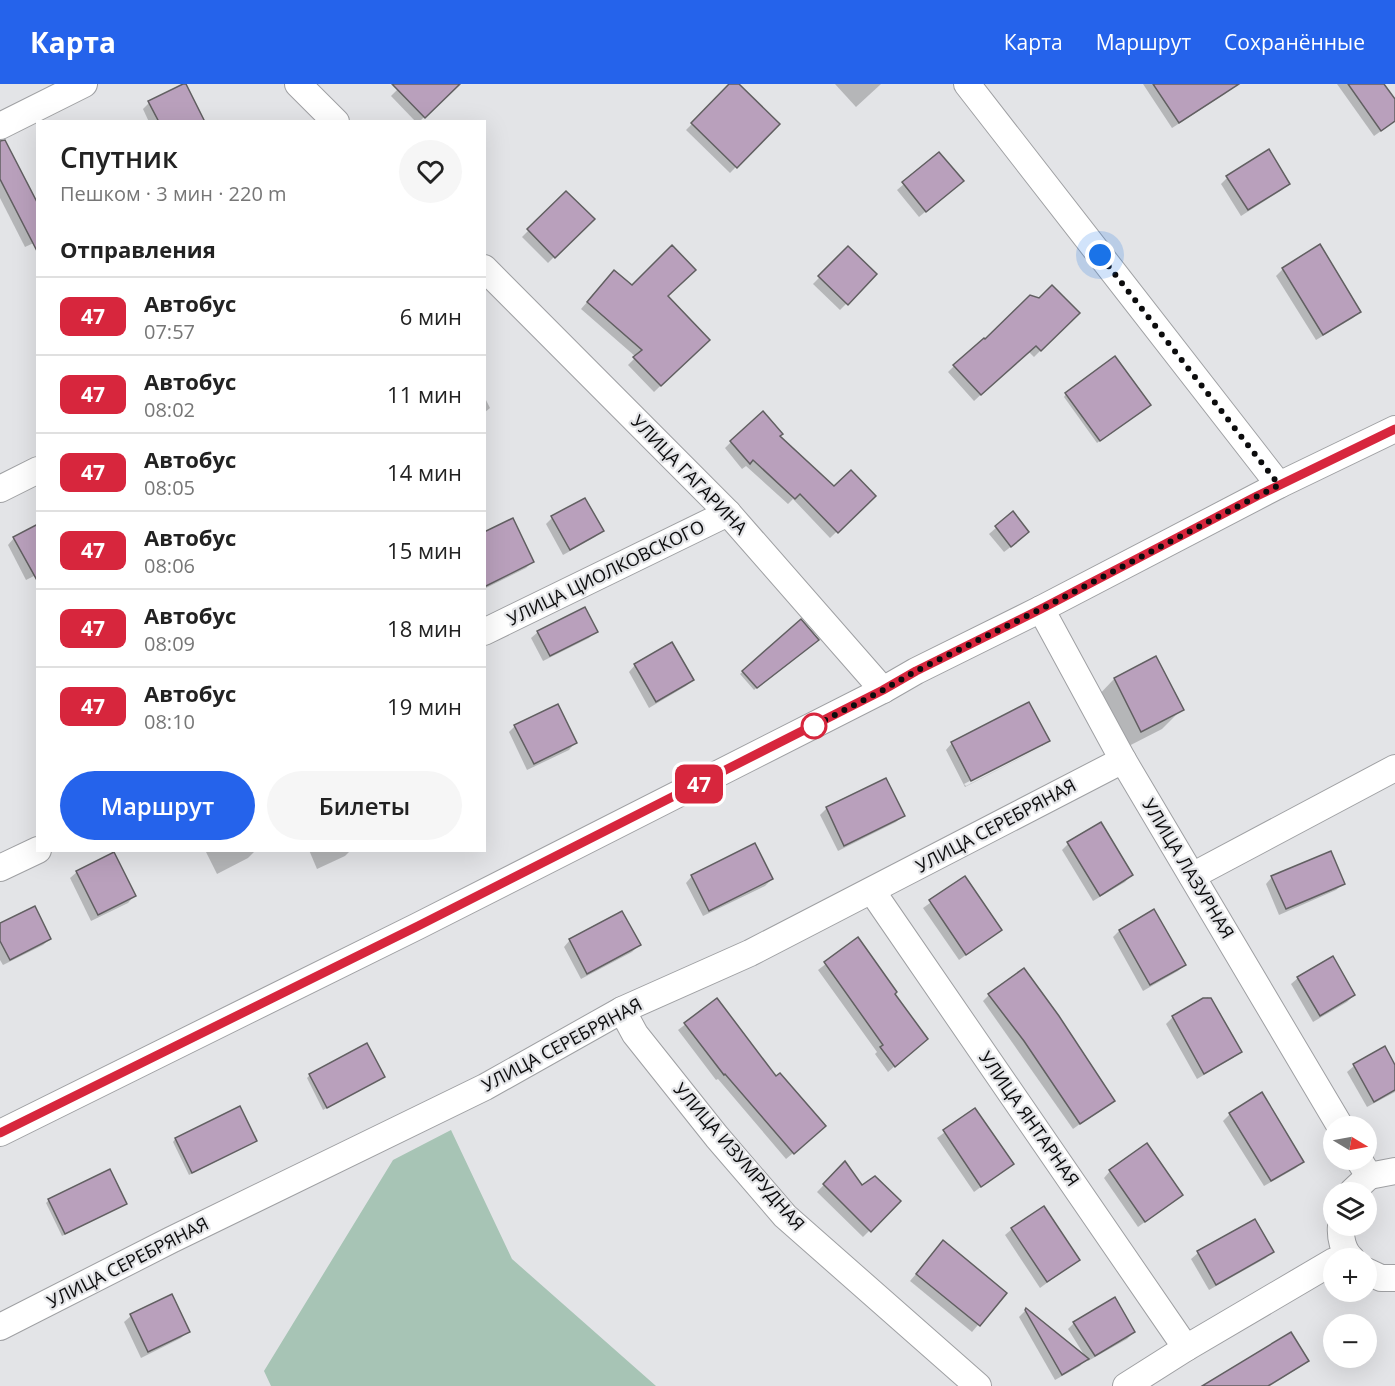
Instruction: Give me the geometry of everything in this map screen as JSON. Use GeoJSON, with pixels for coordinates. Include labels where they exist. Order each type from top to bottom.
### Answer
{"type":"FeatureCollection","features":[{"type":"Feature","properties":{"kind":"street"},"geometry":{"type":"LineString","coordinates":[[0,126],[84,84]]}},
{"type":"Feature","properties":{"kind":"street"},"geometry":{"type":"LineString","coordinates":[[298,84],[334,120]]}},
{"type":"Feature","properties":{"kind":"street"},"geometry":{"type":"LineString","coordinates":[[967,84],[1279,485]]}},
{"type":"Feature","properties":{"kind":"street","name":"УЛИЦА ГАГАРИНА"},"geometry":{"type":"LineString","coordinates":[[486,270],[728,513],[883,690]]}},
{"type":"Feature","properties":{"kind":"street"},"geometry":{"type":"LineString","coordinates":[[0,1133],[418,926],[883,690],[1279,485],[1395,429]]}},
{"type":"Feature","properties":{"kind":"street"},"geometry":{"type":"LineString","coordinates":[[0,489],[36,471]]}},
{"type":"Feature","properties":{"kind":"street","name":"УЛИЦА ЦИОЛКОВСКОГО"},"geometry":{"type":"LineString","coordinates":[[486,631],[728,513]]}},
{"type":"Feature","properties":{"kind":"street","name":"УЛИЦА ЛАЗУРНАЯ"},"geometry":{"type":"LineString","coordinates":[[1041,609],[1123,760],[1334,1116]]}},
{"type":"Feature","properties":{"kind":"street","name":"УЛИЦА СЕРЕБРЯНАЯ"},"geometry":{"type":"LineString","coordinates":[[0,1327],[171,1240],[485,1087],[622,1011],[750,953],[1123,760]]}},
{"type":"Feature","properties":{"kind":"street"},"geometry":{"type":"LineString","coordinates":[[1192,876],[1395,768]]}},
{"type":"Feature","properties":{"kind":"street"},"geometry":{"type":"LineString","coordinates":[[0,868],[36,851]]}},
{"type":"Feature","properties":{"kind":"street","name":"УЛИЦА ЯНТАРНАЯ"},"geometry":{"type":"LineString","coordinates":[[872,891],[1186,1348]]}},
{"type":"Feature","properties":{"kind":"street","name":"УЛИЦА ИЗУМРУДНАЯ"},"geometry":{"type":"LineString","coordinates":[[622,1011],[635,1034],[709,1128],[785,1216],[978,1386]]}},
{"type":"Feature","properties":{"kind":"street"},"geometry":{"type":"LineString","coordinates":[[1360,1176],[1395,1171]]}},
{"type":"Feature","properties":{"kind":"street"},"geometry":{"type":"LineString","coordinates":[[1126,1386],[1186,1348],[1323,1269]]}},
{"type":"Feature","properties":{"kind":"street"},"geometry":{"type":"LineString","coordinates":[[1377,1276],[1395,1278]]}},
{"type":"Feature","properties":{"kind":"green space"},"geometry":{"type":"Polygon","coordinates":[[[451,1130],[512,1259],[656,1386],[271,1386],[264,1371],[393,1160],[451,1130]]]}},
{"type":"Feature","properties":{"kind":"building"},"geometry":{"type":"Polygon","coordinates":[[[186,84],[204,120],[158,120],[148,101],[186,84]]]}},
{"type":"Feature","properties":{"kind":"building"},"geometry":{"type":"Polygon","coordinates":[[[392,84],[460,84],[425,118],[392,84]]]}},
{"type":"Feature","properties":{"kind":"building"},"geometry":{"type":"Polygon","coordinates":[[[729,84],[739,84],[780,124],[737,168],[691,123],[729,84]]]}},
{"type":"Feature","properties":{"kind":"building"},"geometry":{"type":"Polygon","coordinates":[[[1153,84],[1239,84],[1179,123],[1153,84]]]}},
{"type":"Feature","properties":{"kind":"building"},"geometry":{"type":"Polygon","coordinates":[[[1348,84],[1384,84],[1395,99],[1395,121],[1381,131],[1348,84]]]}},
{"type":"Feature","properties":{"kind":"building"},"geometry":{"type":"Polygon","coordinates":[[[5,140],[36,200],[36,249],[0,179],[0,141],[5,140]]]}},
{"type":"Feature","properties":{"kind":"building"},"geometry":{"type":"Polygon","coordinates":[[[1269,149],[1290,184],[1248,210],[1226,176],[1269,149]]]}},
{"type":"Feature","properties":{"kind":"building"},"geometry":{"type":"Polygon","coordinates":[[[939,152],[964,181],[926,212],[902,182],[939,152]]]}},
{"type":"Feature","properties":{"kind":"building"},"geometry":{"type":"Polygon","coordinates":[[[566,191],[595,219],[555,258],[527,229],[566,191]]]}},
{"type":"Feature","properties":{"kind":"building"},"geometry":{"type":"Polygon","coordinates":[[[1320,244],[1361,312],[1323,335],[1282,268],[1320,244]]]}},
{"type":"Feature","properties":{"kind":"building"},"geometry":{"type":"Polygon","coordinates":[[[672,245],[696,270],[668,296],[710,340],[661,386],[633,357],[642,350],[587,302],[614,270],[632,285],[672,245]]]}},
{"type":"Feature","properties":{"kind":"building"},"geometry":{"type":"Polygon","coordinates":[[[848,246],[877,274],[848,305],[818,276],[848,246]]]}},
{"type":"Feature","properties":{"kind":"building"},"geometry":{"type":"Polygon","coordinates":[[[1052,285],[1080,313],[1041,351],[1036,346],[981,395],[953,365],[985,339],[1030,295],[1039,298],[1052,285]]]}},
{"type":"Feature","properties":{"kind":"building"},"geometry":{"type":"Polygon","coordinates":[[[1115,356],[1151,405],[1100,441],[1065,393],[1115,356]]]}},
{"type":"Feature","properties":{"kind":"building"},"geometry":{"type":"Polygon","coordinates":[[[763,411],[783,434],[780,436],[834,486],[851,470],[876,496],[838,533],[800,494],[795,499],[753,460],[750,464],[730,441],[763,411]]]}},
{"type":"Feature","properties":{"kind":"building"},"geometry":{"type":"Polygon","coordinates":[[[585,498],[604,531],[570,550],[551,516],[585,498]]]}},
{"type":"Feature","properties":{"kind":"building"},"geometry":{"type":"Polygon","coordinates":[[[1013,511],[1029,532],[1011,547],[995,526],[1013,511]]]}},
{"type":"Feature","properties":{"kind":"building"},"geometry":{"type":"Polygon","coordinates":[[[513,518],[534,562],[486,586],[486,531],[513,518]]]}},
{"type":"Feature","properties":{"kind":"building"},"geometry":{"type":"Polygon","coordinates":[[[36,525],[36,578],[13,537],[36,525]]]}},
{"type":"Feature","properties":{"kind":"building"},"geometry":{"type":"Polygon","coordinates":[[[585,607],[598,632],[550,656],[537,631],[585,607]]]}},
{"type":"Feature","properties":{"kind":"building"},"geometry":{"type":"Polygon","coordinates":[[[801,619],[819,640],[757,688],[742,671],[801,619]]]}},
{"type":"Feature","properties":{"kind":"building"},"geometry":{"type":"Polygon","coordinates":[[[672,642],[694,680],[656,702],[634,664],[672,642]]]}},
{"type":"Feature","properties":{"kind":"building"},"geometry":{"type":"Polygon","coordinates":[[[1156,656],[1184,710],[1141,732],[1114,678],[1156,656]]]}},
{"type":"Feature","properties":{"kind":"building"},"geometry":{"type":"Polygon","coordinates":[[[1029,702],[1050,741],[971,781],[951,742],[1029,702]]]}},
{"type":"Feature","properties":{"kind":"building"},"geometry":{"type":"Polygon","coordinates":[[[558,704],[577,743],[534,764],[514,725],[558,704]]]}},
{"type":"Feature","properties":{"kind":"building"},"geometry":{"type":"Polygon","coordinates":[[[886,778],[905,816],[844,846],[826,807],[886,778]]]}},
{"type":"Feature","properties":{"kind":"building"},"geometry":{"type":"Polygon","coordinates":[[[1101,822],[1133,875],[1100,896],[1067,842],[1101,822]]]}},
{"type":"Feature","properties":{"kind":"building"},"geometry":{"type":"Polygon","coordinates":[[[755,843],[773,879],[709,911],[691,875],[755,843]]]}},
{"type":"Feature","properties":{"kind":"building"},"geometry":{"type":"Polygon","coordinates":[[[1331,851],[1345,884],[1286,909],[1271,876],[1331,851]]]}},
{"type":"Feature","properties":{"kind":"building"},"geometry":{"type":"Polygon","coordinates":[[[114,852],[136,896],[98,915],[76,871],[114,852]]]}},
{"type":"Feature","properties":{"kind":"building"},"geometry":{"type":"Polygon","coordinates":[[[965,876],[1002,930],[966,955],[929,900],[965,876]]]}},
{"type":"Feature","properties":{"kind":"building"},"geometry":{"type":"Polygon","coordinates":[[[35,906],[51,939],[10,960],[0,941],[0,923],[35,906]]]}},
{"type":"Feature","properties":{"kind":"building"},"geometry":{"type":"Polygon","coordinates":[[[1154,909],[1186,965],[1150,985],[1119,930],[1154,909]]]}},
{"type":"Feature","properties":{"kind":"building"},"geometry":{"type":"Polygon","coordinates":[[[622,911],[641,945],[587,974],[569,939],[622,911]]]}},
{"type":"Feature","properties":{"kind":"building"},"geometry":{"type":"Polygon","coordinates":[[[858,937],[928,1039],[895,1067],[880,1047],[883,1045],[824,962],[858,937]]]}},
{"type":"Feature","properties":{"kind":"building"},"geometry":{"type":"Polygon","coordinates":[[[1333,956],[1355,995],[1320,1016],[1297,977],[1333,956]]]}},
{"type":"Feature","properties":{"kind":"building"},"geometry":{"type":"Polygon","coordinates":[[[1024,968],[1115,1101],[1080,1124],[1024,1041],[988,994],[1024,968]]]}},
{"type":"Feature","properties":{"kind":"building"},"geometry":{"type":"Polygon","coordinates":[[[717,998],[776,1076],[780,1073],[826,1126],[794,1154],[724,1075],[684,1023],[717,998]]]}},
{"type":"Feature","properties":{"kind":"building"},"geometry":{"type":"Polygon","coordinates":[[[1203,998],[1211,998],[1242,1052],[1204,1074],[1172,1016],[1203,998]]]}},
{"type":"Feature","properties":{"kind":"building"},"geometry":{"type":"Polygon","coordinates":[[[367,1043],[385,1077],[327,1108],[309,1074],[367,1043]]]}},
{"type":"Feature","properties":{"kind":"building"},"geometry":{"type":"Polygon","coordinates":[[[1385,1046],[1395,1065],[1395,1090],[1374,1102],[1353,1064],[1385,1046]]]}},
{"type":"Feature","properties":{"kind":"building"},"geometry":{"type":"Polygon","coordinates":[[[1262,1092],[1304,1162],[1271,1181],[1229,1113],[1262,1092]]]}},
{"type":"Feature","properties":{"kind":"building"},"geometry":{"type":"Polygon","coordinates":[[[240,1106],[257,1141],[192,1173],[175,1138],[240,1106]]]}},
{"type":"Feature","properties":{"kind":"building"},"geometry":{"type":"Polygon","coordinates":[[[975,1108],[1014,1164],[981,1187],[943,1130],[975,1108]]]}},
{"type":"Feature","properties":{"kind":"building"},"geometry":{"type":"Polygon","coordinates":[[[1147,1143],[1183,1195],[1145,1222],[1109,1170],[1147,1143]]]}},
{"type":"Feature","properties":{"kind":"building"},"geometry":{"type":"Polygon","coordinates":[[[845,1161],[862,1185],[875,1176],[901,1201],[871,1232],[823,1184],[845,1161]]]}},
{"type":"Feature","properties":{"kind":"building"},"geometry":{"type":"Polygon","coordinates":[[[110,1169],[127,1204],[65,1234],[48,1199],[110,1169]]]}},
{"type":"Feature","properties":{"kind":"building"},"geometry":{"type":"Polygon","coordinates":[[[1044,1206],[1080,1260],[1047,1282],[1011,1228],[1044,1206]]]}},
{"type":"Feature","properties":{"kind":"building"},"geometry":{"type":"Polygon","coordinates":[[[1255,1219],[1274,1252],[1216,1285],[1197,1251],[1255,1219]]]}},
{"type":"Feature","properties":{"kind":"building"},"geometry":{"type":"Polygon","coordinates":[[[943,1240],[1007,1293],[980,1326],[916,1274],[943,1240]]]}},
{"type":"Feature","properties":{"kind":"building"},"geometry":{"type":"Polygon","coordinates":[[[172,1294],[190,1332],[148,1352],[130,1314],[172,1294]]]}},
{"type":"Feature","properties":{"kind":"building"},"geometry":{"type":"Polygon","coordinates":[[[1115,1297],[1135,1332],[1095,1356],[1073,1322],[1115,1297]]]}},
{"type":"Feature","properties":{"kind":"building"},"geometry":{"type":"Polygon","coordinates":[[[1026,1308],[1089,1359],[1062,1375],[1025,1310],[1026,1308]]]}},
{"type":"Feature","properties":{"kind":"building"},"geometry":{"type":"Polygon","coordinates":[[[1291,1332],[1309,1361],[1268,1386],[1202,1386],[1291,1332]]]}},
{"type":"Feature","properties":{"kind":"bus line","name":"47"},"geometry":{"type":"LineString","coordinates":[[0,1133],[418,926],[883,690],[1279,485],[1395,429]]}},
{"type":"Feature","properties":{"kind":"route"},"geometry":{"type":"LineString","coordinates":[[814,726],[810,728],[916,671],[1041,609],[1279,485],[1100,255]]}}]}
